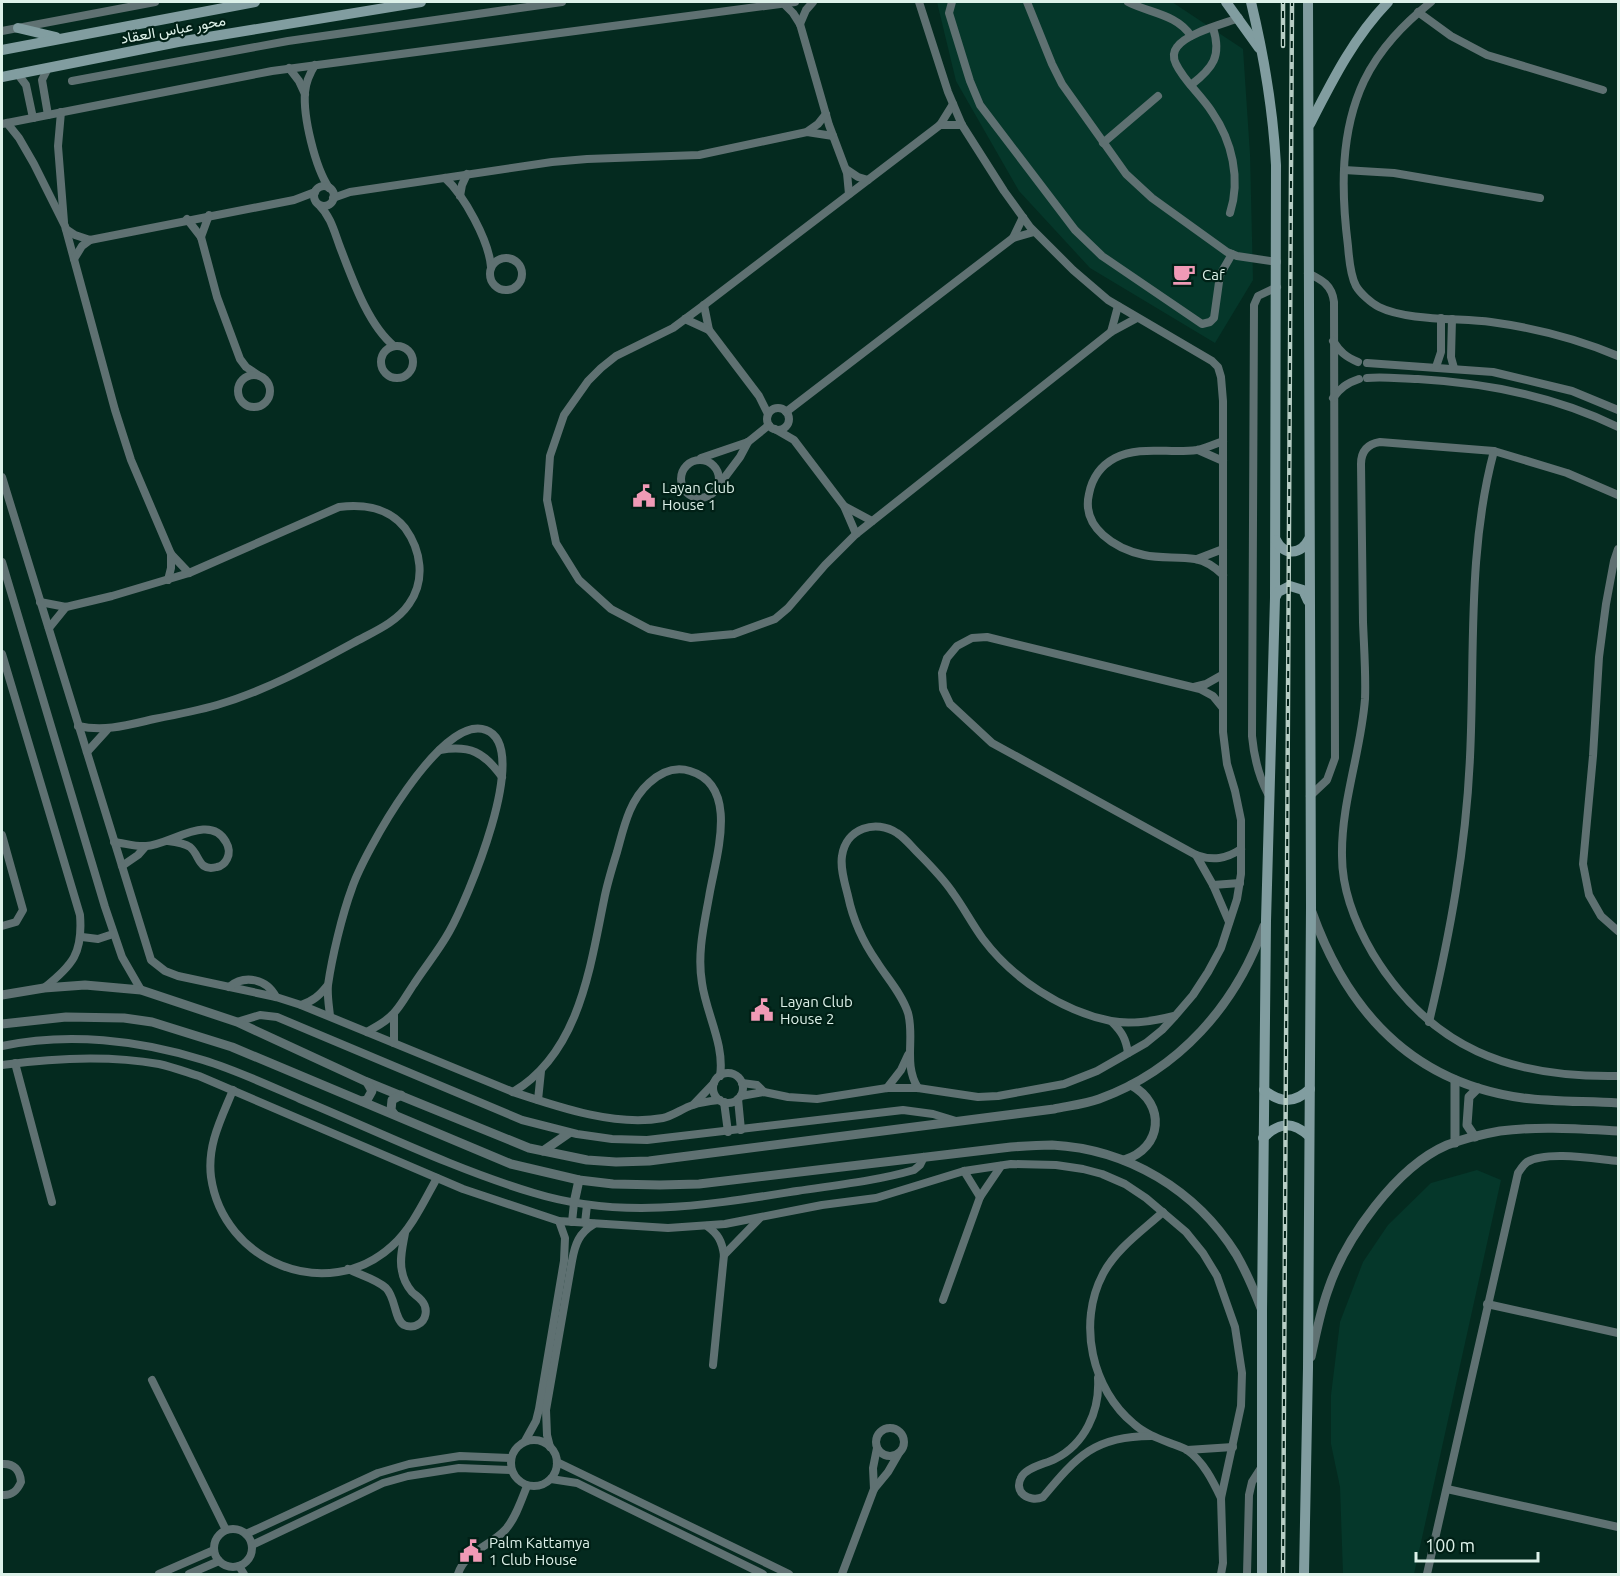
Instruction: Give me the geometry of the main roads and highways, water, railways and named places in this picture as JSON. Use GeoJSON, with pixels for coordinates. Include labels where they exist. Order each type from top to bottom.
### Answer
{"type":"FeatureCollection","features":[{"type":"Feature","properties":{"kind":"main road","name":"محور عباس العقاد"},"geometry":{"type":"LineString","coordinates":[[2,50],[255,2]]}},
{"type":"Feature","properties":{"kind":"main road","name":"محور عباس العقاد"},"geometry":{"type":"LineString","coordinates":[[2,77],[178,42],[421,2]]}},
{"type":"Feature","properties":{"kind":"main road"},"geometry":{"type":"LineString","coordinates":[[1227,2],[1264,54]]}},
{"type":"Feature","properties":{"kind":"main road"},"geometry":{"type":"LineString","coordinates":[[1251,2],[1264,54],[1275,138],[1277,287],[1276,540],[1268,794],[1263,1138],[1262,1575]]}},
{"type":"Feature","properties":{"kind":"main road"},"geometry":{"type":"LineString","coordinates":[[1304,1575],[1308,1368],[1311,907],[1308,2]]}},
{"type":"Feature","properties":{"kind":"main road"},"geometry":{"type":"LineString","coordinates":[[1308,127],[1349,52],[1367,25],[1388,2]]}},
{"type":"Feature","properties":{"kind":"main road"},"geometry":{"type":"LineString","coordinates":[[18,28],[59,38]]}},
{"type":"Feature","properties":{"kind":"main road"},"geometry":{"type":"LineString","coordinates":[[1276,540],[1285,551],[1292,552],[1300,550],[1309,539]]}},
{"type":"Feature","properties":{"kind":"main road"},"geometry":{"type":"LineString","coordinates":[[1275,598],[1284,588],[1297,586],[1303,590],[1309,602]]}},
{"type":"Feature","properties":{"kind":"main road"},"geometry":{"type":"LineString","coordinates":[[1264,1090],[1276,1098],[1289,1101],[1301,1097],[1310,1089]]}},
{"type":"Feature","properties":{"kind":"main road"},"geometry":{"type":"LineString","coordinates":[[1263,1138],[1274,1129],[1288,1125],[1301,1129],[1309,1136]]}},
{"type":"Feature","properties":{"kind":"railway"},"geometry":{"type":"LineString","coordinates":[[1283,2],[1283,46]]}},
{"type":"Feature","properties":{"kind":"railway"},"geometry":{"type":"LineString","coordinates":[[1283,1574],[1292,2]]}},
{"type":"Feature","properties":{"kind":"place","name":"Caf"},"geometry":{"type":"Point","coordinates":[1184,274]}},
{"type":"Feature","properties":{"kind":"place","name":"Layan Club House 1"},"geometry":{"type":"Point","coordinates":[644,496]}},
{"type":"Feature","properties":{"kind":"place","name":"Layan Club House 2"},"geometry":{"type":"Point","coordinates":[762,1010]}},
{"type":"Feature","properties":{"kind":"place","name":"Palm Kattamya 1 Club House"},"geometry":{"type":"Point","coordinates":[471,1551]}}]}
